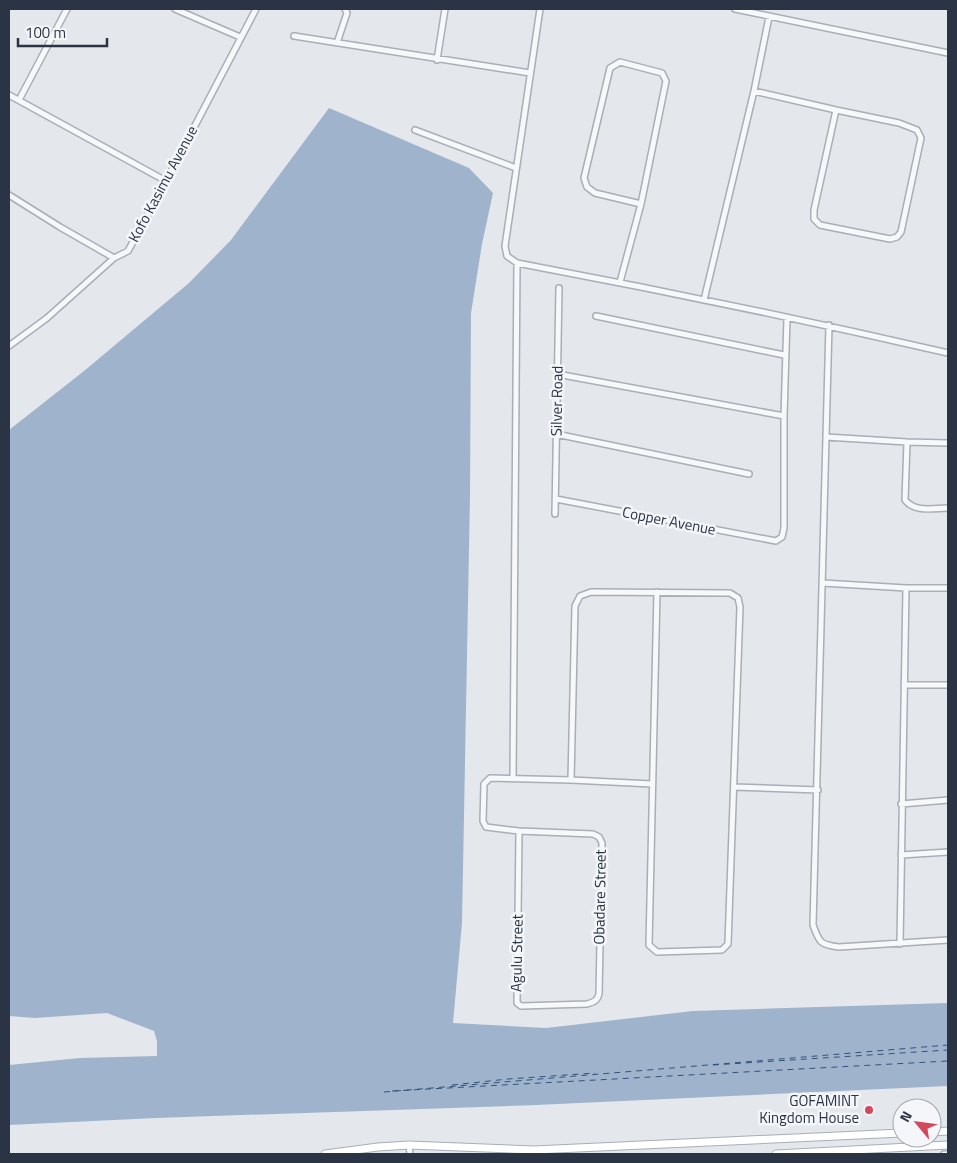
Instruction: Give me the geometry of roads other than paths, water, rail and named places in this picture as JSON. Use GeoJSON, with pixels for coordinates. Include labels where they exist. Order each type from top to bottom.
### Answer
{"type":"FeatureCollection","features":[{"type":"Feature","properties":{"kind":"main road"},"geometry":{"type":"LineString","coordinates":[[325,1154],[409,1145],[534,1150],[892,1133]]}},
{"type":"Feature","properties":{"kind":"main road"},"geometry":{"type":"LineString","coordinates":[[776,1154],[948,1145]]}},
{"type":"Feature","properties":{"kind":"street"},"geometry":{"type":"LineString","coordinates":[[19,100],[67,9]]}},
{"type":"Feature","properties":{"kind":"street"},"geometry":{"type":"LineString","coordinates":[[175,9],[240,37]]}},
{"type":"Feature","properties":{"kind":"street","name":"Kofo Kasimu Avenue"},"geometry":{"type":"LineString","coordinates":[[9,346],[46,318],[114,258],[128,251],[256,9]]}},
{"type":"Feature","properties":{"kind":"street"},"geometry":{"type":"LineString","coordinates":[[337,43],[346,14],[345,9]]}},
{"type":"Feature","properties":{"kind":"street"},"geometry":{"type":"LineString","coordinates":[[437,60],[445,9]]}},
{"type":"Feature","properties":{"kind":"street"},"geometry":{"type":"LineString","coordinates":[[540,9],[505,246],[507,256],[517,263],[620,282],[828,325],[948,353]]}},
{"type":"Feature","properties":{"kind":"street"},"geometry":{"type":"LineString","coordinates":[[735,9],[948,52]]}},
{"type":"Feature","properties":{"kind":"street"},"geometry":{"type":"LineString","coordinates":[[704,300],[754,91],[769,16]]}},
{"type":"Feature","properties":{"kind":"street"},"geometry":{"type":"LineString","coordinates":[[294,36],[437,60],[530,73]]}},
{"type":"Feature","properties":{"kind":"street"},"geometry":{"type":"LineString","coordinates":[[620,282],[641,204],[666,81],[662,73],[620,62],[610,68],[584,178],[587,187],[595,193],[641,204]]}},
{"type":"Feature","properties":{"kind":"street"},"geometry":{"type":"LineString","coordinates":[[754,91],[899,123],[917,130],[921,138],[901,232],[897,238],[890,239],[820,226],[814,219],[814,210],[836,110]]}},
{"type":"Feature","properties":{"kind":"street"},"geometry":{"type":"LineString","coordinates":[[9,95],[166,181]]}},
{"type":"Feature","properties":{"kind":"street"},"geometry":{"type":"LineString","coordinates":[[416,130],[516,168]]}},
{"type":"Feature","properties":{"kind":"street"},"geometry":{"type":"LineString","coordinates":[[9,195],[60,228],[114,258]]}},
{"type":"Feature","properties":{"kind":"street"},"geometry":{"type":"LineString","coordinates":[[517,263],[513,778],[652,784]]}},
{"type":"Feature","properties":{"kind":"street","name":"Silver Road"},"geometry":{"type":"LineString","coordinates":[[555,514],[559,288]]}},
{"type":"Feature","properties":{"kind":"street"},"geometry":{"type":"LineString","coordinates":[[596,316],[784,355]]}},
{"type":"Feature","properties":{"kind":"street"},"geometry":{"type":"LineString","coordinates":[[557,374],[784,416],[784,355],[787,318]]}},
{"type":"Feature","properties":{"kind":"street"},"geometry":{"type":"LineString","coordinates":[[828,325],[818,790],[813,925],[818,939],[826,946],[839,947],[948,940]]}},
{"type":"Feature","properties":{"kind":"street","name":"Copper Avenue"},"geometry":{"type":"LineString","coordinates":[[556,499],[776,541],[782,537],[784,528],[784,416]]}},
{"type":"Feature","properties":{"kind":"street"},"geometry":{"type":"LineString","coordinates":[[556,434],[749,474]]}},
{"type":"Feature","properties":{"kind":"street"},"geometry":{"type":"LineString","coordinates":[[826,437],[948,443]]}},
{"type":"Feature","properties":{"kind":"street"},"geometry":{"type":"LineString","coordinates":[[907,442],[905,500],[910,506],[917,508],[948,508]]}},
{"type":"Feature","properties":{"kind":"street"},"geometry":{"type":"LineString","coordinates":[[823,583],[906,588],[948,588]]}},
{"type":"Feature","properties":{"kind":"street"},"geometry":{"type":"LineString","coordinates":[[900,944],[906,588]]}},
{"type":"Feature","properties":{"kind":"street"},"geometry":{"type":"LineString","coordinates":[[572,780],[575,606],[580,596],[591,592],[657,592],[730,593],[738,598],[740,607],[728,944],[722,950],[657,952],[649,945],[657,592]]}},
{"type":"Feature","properties":{"kind":"street"},"geometry":{"type":"LineString","coordinates":[[904,685],[948,685]]}},
{"type":"Feature","properties":{"kind":"street","name":"Obadare Street"},"geometry":{"type":"LineString","coordinates":[[513,778],[490,778],[484,784],[483,821],[486,827],[519,831],[593,834],[602,843],[599,994],[597,1000],[587,1004]]}},
{"type":"Feature","properties":{"kind":"street"},"geometry":{"type":"LineString","coordinates":[[734,787],[818,790]]}},
{"type":"Feature","properties":{"kind":"street"},"geometry":{"type":"LineString","coordinates":[[901,804],[948,800]]}},
{"type":"Feature","properties":{"kind":"street","name":"Agulu Street"},"geometry":{"type":"LineString","coordinates":[[519,831],[516,1003],[521,1006],[587,1004]]}},
{"type":"Feature","properties":{"kind":"street"},"geometry":{"type":"LineString","coordinates":[[901,855],[948,852]]}},
{"type":"Feature","properties":{"kind":"street"},"geometry":{"type":"LineString","coordinates":[[409,1145],[410,1154]]}},
{"type":"Feature","properties":{"kind":"water"},"geometry":{"type":"Polygon","coordinates":[[[329,108],[469,168],[493,193],[482,244],[471,313],[470,495],[462,923],[453,1023],[546,1028],[693,1011],[948,1003],[948,1086],[536,1105],[9,1125],[9,1065],[80,1058],[157,1056],[157,1041],[154,1031],[107,1013],[35,1018],[9,1016],[9,430],[84,371],[189,283],[231,240],[329,108]]]}},
{"type":"Feature","properties":{"kind":"place","name":"GOFAMINT Kingdom House"},"geometry":{"type":"Point","coordinates":[869,1110]}}]}
